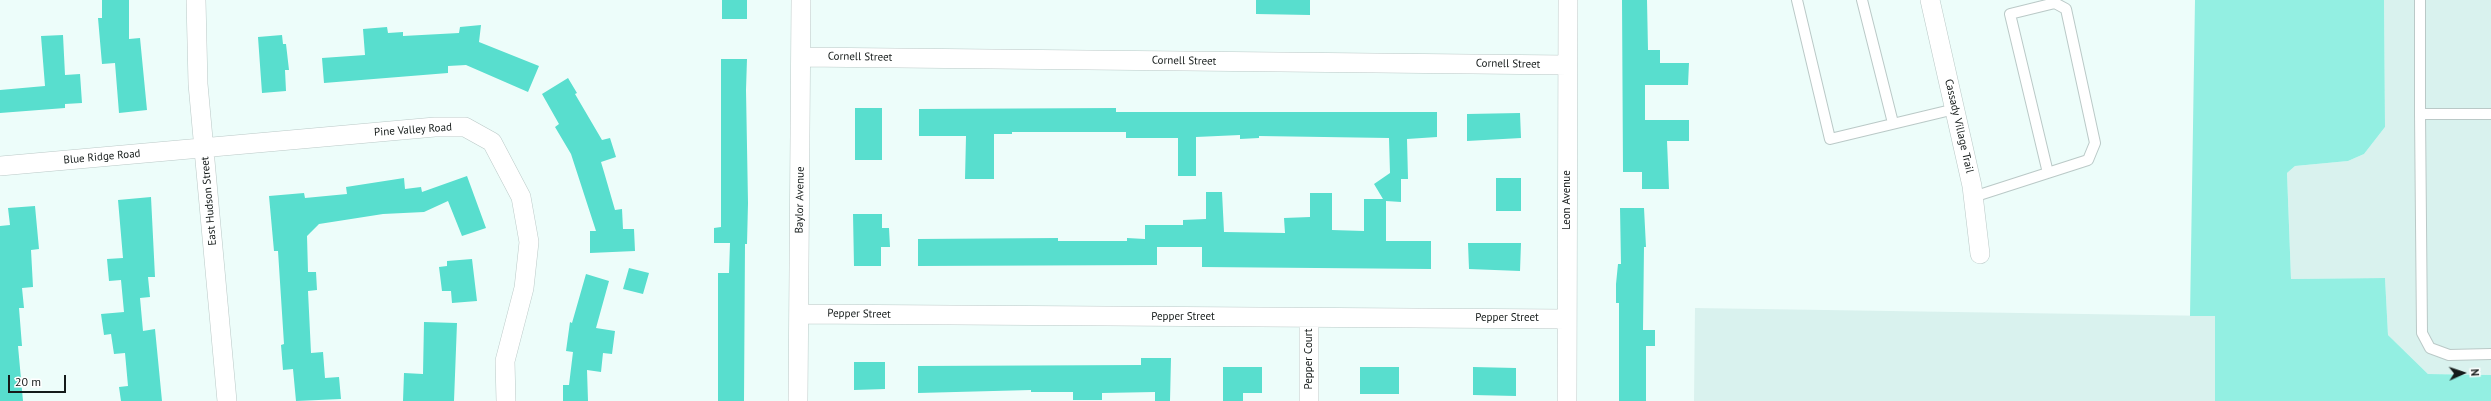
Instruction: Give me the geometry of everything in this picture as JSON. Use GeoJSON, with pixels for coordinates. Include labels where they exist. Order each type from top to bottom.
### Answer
{"type":"FeatureCollection","features":[{"type":"Feature","properties":{"kind":"street","name":"East Hudson Street"},"geometry":{"type":"LineString","coordinates":[[196,0],[198,84],[227,401]]}},
{"type":"Feature","properties":{"kind":"street","name":"Baylor Avenue"},"geometry":{"type":"LineString","coordinates":[[798,401],[801,0]]}},
{"type":"Feature","properties":{"kind":"street","name":"Leon Avenue"},"geometry":{"type":"LineString","coordinates":[[1566,401],[1568,0]]}},
{"type":"Feature","properties":{"kind":"street","name":"Cassady Village Trail"},"geometry":{"type":"LineString","coordinates":[[1930,0],[1973,197],[1980,254]]}},
{"type":"Feature","properties":{"kind":"street","name":"Cornell Street"},"geometry":{"type":"LineString","coordinates":[[801,57],[1567,65]]}},
{"type":"Feature","properties":{"kind":"street","name":"Pine Valley Road"},"geometry":{"type":"LineString","coordinates":[[204,148],[435,127],[466,127],[492,142],[521,197],[529,242],[524,288],[505,361],[506,401]]}},
{"type":"Feature","properties":{"kind":"street","name":"Blue Ridge Road"},"geometry":{"type":"LineString","coordinates":[[0,166],[204,148]]}},
{"type":"Feature","properties":{"kind":"street","name":"Pepper Street"},"geometry":{"type":"LineString","coordinates":[[799,314],[1567,319]]}},
{"type":"Feature","properties":{"kind":"street","name":"Pepper Court"},"geometry":{"type":"LineString","coordinates":[[1309,318],[1309,401]]}},
{"type":"Feature","properties":{"kind":"lane"},"geometry":{"type":"LineString","coordinates":[[1797,0],[1830,138],[1955,109]]}},
{"type":"Feature","properties":{"kind":"lane"},"geometry":{"type":"LineString","coordinates":[[1862,0],[1893,124]]}},
{"type":"Feature","properties":{"kind":"lane"},"geometry":{"type":"LineString","coordinates":[[2420,0],[2422,333],[2430,348],[2449,355],[2491,354]]}},
{"type":"Feature","properties":{"kind":"lane"},"geometry":{"type":"LineString","coordinates":[[1973,197],[2048,173],[2088,160],[2095,143],[2066,8],[2055,3],[2010,14],[2048,173]]}},
{"type":"Feature","properties":{"kind":"lane"},"geometry":{"type":"LineString","coordinates":[[2420,114],[2491,114]]}},
{"type":"Feature","properties":{"kind":"shaded area"},"geometry":{"type":"Polygon","coordinates":[[[2384,0],[2491,0],[2491,375],[2428,374],[2388,335],[2385,278],[2291,279],[2287,173],[2295,166],[2348,161],[2364,154],[2385,127],[2384,0]]]}},
{"type":"Feature","properties":{"kind":"shaded area"},"geometry":{"type":"Polygon","coordinates":[[[1695,308],[2215,316],[2215,401],[1694,401],[1695,308]]]}},
{"type":"Feature","properties":{"kind":"green space"},"geometry":{"type":"Polygon","coordinates":[[[2195,0],[2384,0],[2385,127],[2364,154],[2348,161],[2295,166],[2287,173],[2291,279],[2385,278],[2388,335],[2428,374],[2491,375],[2491,401],[2215,401],[2215,316],[2190,316],[2195,0]]]}},
{"type":"Feature","properties":{"kind":"building"},"geometry":{"type":"Polygon","coordinates":[[[102,0],[129,0],[129,39],[140,38],[147,110],[119,113],[115,63],[102,64],[98,18],[102,18],[102,0]]]}},
{"type":"Feature","properties":{"kind":"building"},"geometry":{"type":"Polygon","coordinates":[[[722,0],[747,0],[747,19],[722,19],[722,0]]]}},
{"type":"Feature","properties":{"kind":"building"},"geometry":{"type":"Polygon","coordinates":[[[1256,0],[1310,0],[1310,15],[1256,14],[1256,0]]]}},
{"type":"Feature","properties":{"kind":"building"},"geometry":{"type":"Polygon","coordinates":[[[1622,0],[1647,0],[1648,50],[1660,50],[1660,63],[1689,63],[1688,85],[1645,85],[1645,120],[1689,120],[1689,141],[1667,141],[1669,189],[1642,189],[1642,172],[1623,172],[1622,0]]]}},
{"type":"Feature","properties":{"kind":"building"},"geometry":{"type":"Polygon","coordinates":[[[481,25],[479,42],[539,66],[528,92],[466,65],[448,66],[448,73],[324,83],[322,58],[365,55],[363,29],[387,27],[388,33],[403,32],[403,36],[459,33],[460,27],[481,25]]]}},
{"type":"Feature","properties":{"kind":"building"},"geometry":{"type":"Polygon","coordinates":[[[63,35],[65,75],[80,74],[82,103],[65,104],[65,108],[0,113],[0,90],[45,86],[41,36],[63,35]]]}},
{"type":"Feature","properties":{"kind":"building"},"geometry":{"type":"Polygon","coordinates":[[[282,35],[283,44],[286,44],[289,70],[285,70],[286,91],[262,93],[258,37],[282,35]]]}},
{"type":"Feature","properties":{"kind":"building"},"geometry":{"type":"Polygon","coordinates":[[[721,59],[747,59],[746,90],[748,203],[747,244],[745,244],[744,401],[718,401],[718,273],[729,273],[730,243],[714,243],[714,228],[721,227],[721,59]]]}},
{"type":"Feature","properties":{"kind":"building"},"geometry":{"type":"Polygon","coordinates":[[[568,78],[577,93],[575,94],[602,140],[610,138],[616,157],[601,162],[615,210],[622,209],[623,229],[634,229],[635,251],[590,253],[590,231],[596,231],[571,154],[555,127],[559,124],[542,94],[568,78]]]}},
{"type":"Feature","properties":{"kind":"building"},"geometry":{"type":"Polygon","coordinates":[[[855,108],[882,108],[882,160],[855,160],[855,108]]]}},
{"type":"Feature","properties":{"kind":"building"},"geometry":{"type":"Polygon","coordinates":[[[1116,108],[1116,112],[1437,112],[1437,137],[1407,139],[1408,179],[1401,179],[1401,202],[1386,201],[1386,241],[1431,241],[1431,269],[1202,267],[1202,247],[1157,247],[1157,265],[918,266],[918,239],[1058,238],[1058,241],[1127,241],[1127,238],[1145,239],[1145,225],[1183,225],[1183,220],[1206,219],[1206,192],[1222,192],[1224,232],[1285,233],[1284,218],[1310,217],[1310,193],[1332,193],[1332,230],[1364,231],[1364,199],[1383,199],[1374,184],[1390,173],[1389,138],[1259,136],[1259,138],[1240,139],[1240,135],[1196,137],[1196,176],[1178,176],[1178,138],[1126,138],[1126,132],[1012,132],[1012,134],[994,134],[994,179],[965,179],[966,136],[919,136],[919,109],[1116,108]]]}},
{"type":"Feature","properties":{"kind":"building"},"geometry":{"type":"Polygon","coordinates":[[[1520,113],[1521,138],[1467,141],[1467,114],[1520,113]]]}},
{"type":"Feature","properties":{"kind":"building"},"geometry":{"type":"Polygon","coordinates":[[[467,176],[486,228],[462,236],[448,201],[424,212],[383,214],[319,224],[307,236],[308,272],[316,272],[317,290],[308,291],[311,353],[323,352],[325,378],[339,377],[341,399],[296,401],[293,369],[283,370],[281,345],[284,344],[278,251],[274,251],[269,196],[304,193],[305,198],[347,194],[346,187],[404,178],[405,189],[421,187],[422,192],[467,176]]]}},
{"type":"Feature","properties":{"kind":"building"},"geometry":{"type":"Polygon","coordinates":[[[1496,178],[1521,178],[1521,211],[1496,211],[1496,178]]]}},
{"type":"Feature","properties":{"kind":"building"},"geometry":{"type":"Polygon","coordinates":[[[151,197],[155,277],[148,277],[150,297],[140,298],[143,331],[155,329],[162,401],[121,401],[119,387],[128,386],[125,353],[114,354],[111,334],[104,335],[101,314],[124,312],[121,280],[109,281],[107,259],[123,258],[118,200],[151,197]]]}},
{"type":"Feature","properties":{"kind":"building"},"geometry":{"type":"Polygon","coordinates":[[[35,206],[39,249],[31,250],[33,287],[22,288],[24,308],[19,308],[22,346],[18,346],[23,401],[0,401],[0,226],[10,225],[8,208],[35,206]]]}},
{"type":"Feature","properties":{"kind":"building"},"geometry":{"type":"Polygon","coordinates":[[[1620,208],[1644,208],[1646,247],[1644,247],[1643,330],[1655,330],[1655,346],[1646,346],[1646,401],[1619,401],[1619,303],[1616,303],[1616,284],[1618,264],[1621,264],[1620,208]]]}},
{"type":"Feature","properties":{"kind":"building"},"geometry":{"type":"Polygon","coordinates":[[[853,214],[882,214],[882,228],[889,228],[890,247],[881,247],[881,266],[854,266],[853,214]]]}},
{"type":"Feature","properties":{"kind":"building"},"geometry":{"type":"Polygon","coordinates":[[[1468,243],[1521,243],[1520,271],[1469,269],[1468,243]]]}},
{"type":"Feature","properties":{"kind":"building"},"geometry":{"type":"Polygon","coordinates":[[[472,259],[477,301],[452,303],[451,291],[442,291],[439,267],[447,266],[447,261],[472,259]]]}},
{"type":"Feature","properties":{"kind":"building"},"geometry":{"type":"Polygon","coordinates":[[[629,268],[649,273],[643,294],[623,289],[629,268]]]}},
{"type":"Feature","properties":{"kind":"building"},"geometry":{"type":"Polygon","coordinates":[[[586,274],[609,281],[596,328],[615,331],[612,354],[603,353],[601,372],[587,370],[588,401],[563,401],[563,385],[569,385],[573,352],[566,351],[570,322],[572,323],[586,274]]]}},
{"type":"Feature","properties":{"kind":"building"},"geometry":{"type":"Polygon","coordinates":[[[424,322],[457,323],[454,401],[403,401],[404,373],[423,374],[424,322]]]}},
{"type":"Feature","properties":{"kind":"building"},"geometry":{"type":"Polygon","coordinates":[[[1141,358],[1171,358],[1170,401],[1155,401],[1155,392],[1102,393],[1102,400],[1073,400],[1073,392],[1031,392],[1031,390],[918,393],[918,366],[1141,365],[1141,358]]]}},
{"type":"Feature","properties":{"kind":"building"},"geometry":{"type":"Polygon","coordinates":[[[854,362],[885,362],[885,389],[854,390],[854,362]]]}},
{"type":"Feature","properties":{"kind":"building"},"geometry":{"type":"Polygon","coordinates":[[[1223,367],[1262,367],[1262,393],[1243,393],[1243,401],[1223,401],[1223,367]]]}},
{"type":"Feature","properties":{"kind":"building"},"geometry":{"type":"Polygon","coordinates":[[[1360,367],[1399,367],[1399,394],[1360,394],[1360,367]]]}},
{"type":"Feature","properties":{"kind":"building"},"geometry":{"type":"Polygon","coordinates":[[[1473,367],[1516,368],[1516,396],[1473,395],[1473,367]]]}}]}
